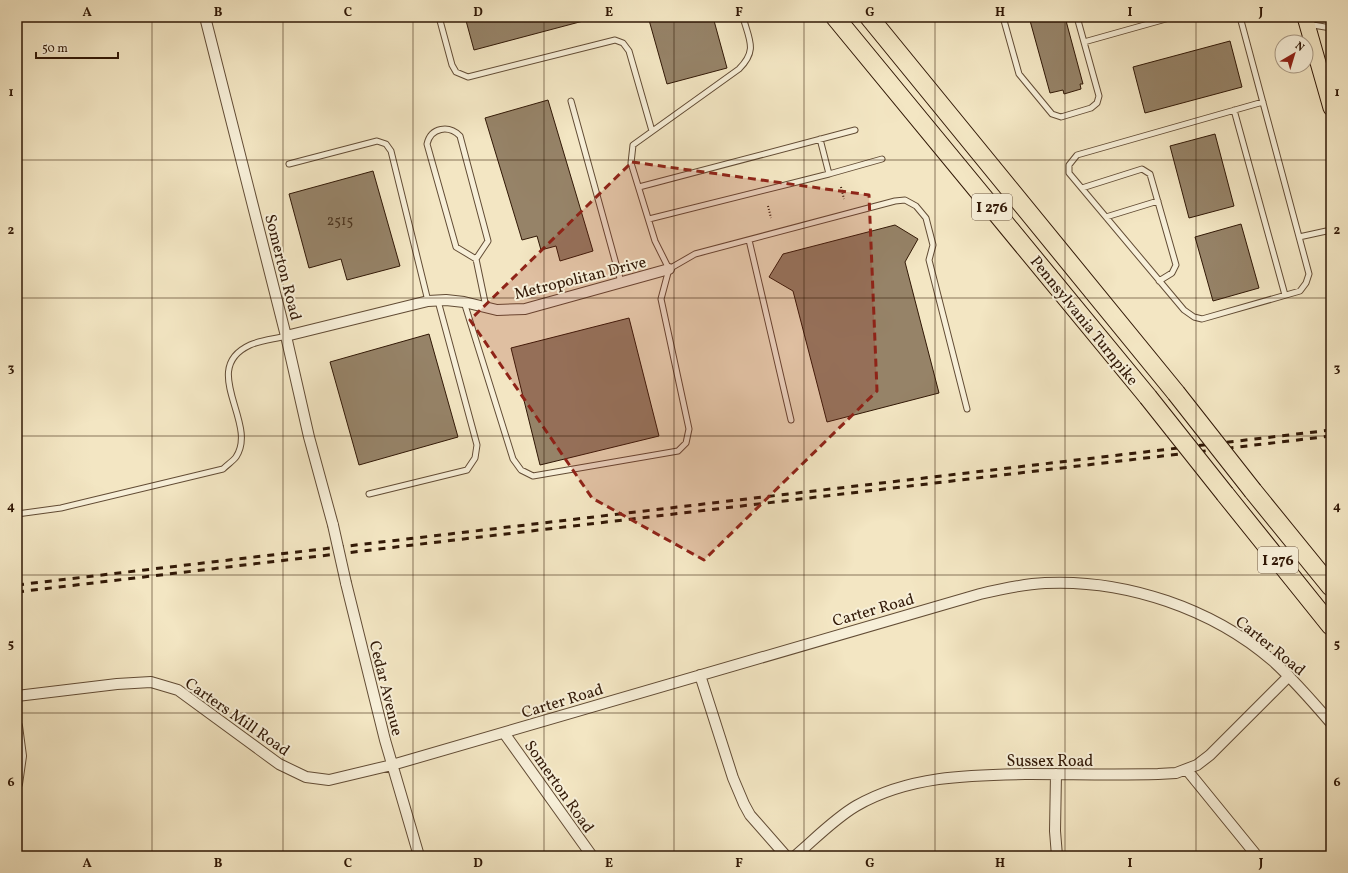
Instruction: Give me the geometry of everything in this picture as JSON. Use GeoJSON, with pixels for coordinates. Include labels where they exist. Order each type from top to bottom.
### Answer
{"type":"FeatureCollection","features":[{"type":"Feature","properties":{"kind":"highway","name":"Pennsylvania Turnpike"},"geometry":{"type":"LineString","coordinates":[[835,17],[1148,397],[1331,626]]}},
{"type":"Feature","properties":{"kind":"highway","name":"Pennsylvania Turnpike"},"geometry":{"type":"LineString","coordinates":[[870,17],[1176,393],[1331,587]]}},
{"type":"Feature","properties":{"kind":"main road"},"geometry":{"type":"LineString","coordinates":[[1303,19],[1322,74],[1331,108]]}},
{"type":"Feature","properties":{"kind":"street","name":"Somerton Road"},"geometry":{"type":"LineString","coordinates":[[205,17],[286,336],[309,437],[334,525]]}},
{"type":"Feature","properties":{"kind":"street","name":"Metropolitan Drive"},"geometry":{"type":"LineString","coordinates":[[286,336],[433,301],[464,302],[497,310],[525,309],[669,269]]}},
{"type":"Feature","properties":{"kind":"street","name":"Cedar Avenue"},"geometry":{"type":"LineString","coordinates":[[334,525],[346,583],[392,765],[419,856]]}},
{"type":"Feature","properties":{"kind":"street","name":"Carter Road"},"geometry":{"type":"LineString","coordinates":[[392,765],[980,594],[1029,584],[1062,582],[1146,594],[1198,612],[1238,634],[1289,676],[1331,724]]}},
{"type":"Feature","properties":{"kind":"street"},"geometry":{"type":"LineString","coordinates":[[700,675],[729,767],[744,804],[750,815],[786,856]]}},
{"type":"Feature","properties":{"kind":"street","name":"Sussex Road"},"geometry":{"type":"LineString","coordinates":[[795,856],[856,806],[905,786],[928,779],[952,776],[1158,774],[1176,773],[1187,770],[1210,755],[1289,676]]}},
{"type":"Feature","properties":{"kind":"street","name":"Carters Mill Road"},"geometry":{"type":"LineString","coordinates":[[17,696],[117,684],[151,682],[178,690],[279,764],[306,777],[329,780],[392,765]]}},
{"type":"Feature","properties":{"kind":"street"},"geometry":{"type":"LineString","coordinates":[[17,726],[21,756],[17,784]]}},
{"type":"Feature","properties":{"kind":"street","name":"Somerton Road"},"geometry":{"type":"LineString","coordinates":[[504,732],[592,856]]}},
{"type":"Feature","properties":{"kind":"street"},"geometry":{"type":"LineString","coordinates":[[1187,770],[1257,856]]}},
{"type":"Feature","properties":{"kind":"street"},"geometry":{"type":"LineString","coordinates":[[1056,774],[1055,831],[1057,856]]}},
{"type":"Feature","properties":{"kind":"lane"},"geometry":{"type":"LineString","coordinates":[[439,17],[452,65],[456,72],[468,77],[615,40],[623,43],[629,51],[652,131]]}},
{"type":"Feature","properties":{"kind":"lane"},"geometry":{"type":"LineString","coordinates":[[464,302],[513,459],[521,470],[534,476],[678,451],[686,443],[690,429],[661,299],[669,269],[655,241],[631,163],[633,144],[739,69],[748,60],[751,47],[743,17]]}},
{"type":"Feature","properties":{"kind":"lane"},"geometry":{"type":"LineString","coordinates":[[1003,17],[1019,74],[1052,114],[1061,117],[1092,108],[1097,103],[1099,96],[1076,17]]}},
{"type":"Feature","properties":{"kind":"lane"},"geometry":{"type":"LineString","coordinates":[[1084,42],[1173,17]]}},
{"type":"Feature","properties":{"kind":"lane"},"geometry":{"type":"LineString","coordinates":[[1240,17],[1263,102],[1309,274],[1306,283],[1300,291],[1202,319],[1194,317],[1184,310],[1069,173],[1069,165],[1077,155],[1263,102]]}},
{"type":"Feature","properties":{"kind":"lane"},"geometry":{"type":"LineString","coordinates":[[1303,19],[1331,28]]}},
{"type":"Feature","properties":{"kind":"lane"},"geometry":{"type":"LineString","coordinates":[[1322,74],[1331,62]]}},
{"type":"Feature","properties":{"kind":"lane"},"geometry":{"type":"LineString","coordinates":[[571,101],[622,282]]}},
{"type":"Feature","properties":{"kind":"lane"},"geometry":{"type":"LineString","coordinates":[[1234,110],[1285,295]]}},
{"type":"Feature","properties":{"kind":"lane"},"geometry":{"type":"LineString","coordinates":[[476,259],[456,247],[426,144],[428,136],[434,131],[446,128],[454,130],[460,136],[488,241],[476,259],[486,307]]}},
{"type":"Feature","properties":{"kind":"lane"},"geometry":{"type":"LineString","coordinates":[[639,187],[855,130]]}},
{"type":"Feature","properties":{"kind":"lane"},"geometry":{"type":"LineString","coordinates":[[820,139],[829,174]]}},
{"type":"Feature","properties":{"kind":"lane"},"geometry":{"type":"LineString","coordinates":[[289,164],[377,141],[386,144],[391,151],[433,301],[477,445],[475,458],[467,470],[369,494]]}},
{"type":"Feature","properties":{"kind":"lane"},"geometry":{"type":"LineString","coordinates":[[649,219],[829,174],[882,159]]}},
{"type":"Feature","properties":{"kind":"lane"},"geometry":{"type":"LineString","coordinates":[[1082,188],[1142,169],[1150,174],[1176,265],[1172,273],[1159,281]]}},
{"type":"Feature","properties":{"kind":"lane"},"geometry":{"type":"LineString","coordinates":[[669,269],[695,254],[895,201],[906,200],[916,206],[926,218],[932,238],[933,245],[929,260],[967,409]]}},
{"type":"Feature","properties":{"kind":"lane"},"geometry":{"type":"LineString","coordinates":[[1106,217],[1158,201]]}},
{"type":"Feature","properties":{"kind":"lane"},"geometry":{"type":"LineString","coordinates":[[1299,237],[1331,230]]}},
{"type":"Feature","properties":{"kind":"lane"},"geometry":{"type":"LineString","coordinates":[[749,240],[791,420]]}},
{"type":"Feature","properties":{"kind":"lane"},"geometry":{"type":"LineString","coordinates":[[17,514],[61,508],[223,469],[237,456],[242,438],[227,374],[234,357],[250,345],[286,336]]}},
{"type":"Feature","properties":{"kind":"path"},"geometry":{"type":"LineString","coordinates":[[841,188],[844,199]]}},
{"type":"Feature","properties":{"kind":"path"},"geometry":{"type":"LineString","coordinates":[[768,206],[771,218]]}},
{"type":"Feature","properties":{"kind":"highlighted area"},"geometry":{"type":"Polygon","coordinates":[[[632,162],[869,195],[877,391],[704,560],[592,498],[470,320],[632,162]]]}},
{"type":"Feature","properties":{"kind":"building"},"geometry":{"type":"Polygon","coordinates":[[[465,17],[587,17],[587,20],[474,50],[465,17]]]}},
{"type":"Feature","properties":{"kind":"building"},"geometry":{"type":"Polygon","coordinates":[[[660,17],[713,17],[727,68],[667,84],[649,20],[660,17]]]}},
{"type":"Feature","properties":{"kind":"building"},"geometry":{"type":"Polygon","coordinates":[[[1029,17],[1065,17],[1083,84],[1080,84],[1081,89],[1064,94],[1063,90],[1050,93],[1029,17]]]}},
{"type":"Feature","properties":{"kind":"building"},"geometry":{"type":"Polygon","coordinates":[[[1230,41],[1242,87],[1145,113],[1133,67],[1230,41]]]}},
{"type":"Feature","properties":{"kind":"building"},"geometry":{"type":"Polygon","coordinates":[[[548,100],[593,251],[560,261],[556,246],[541,250],[537,236],[522,240],[485,118],[548,100]]]}},
{"type":"Feature","properties":{"kind":"building"},"geometry":{"type":"Polygon","coordinates":[[[1215,134],[1234,206],[1189,218],[1170,146],[1215,134]]]}},
{"type":"Feature","properties":{"kind":"building"},"geometry":{"type":"Polygon","coordinates":[[[373,171],[400,266],[347,280],[341,259],[309,268],[289,194],[373,171]]]}},
{"type":"Feature","properties":{"kind":"building"},"geometry":{"type":"Polygon","coordinates":[[[1241,224],[1259,288],[1213,301],[1195,237],[1241,224]]]}},
{"type":"Feature","properties":{"kind":"building"},"geometry":{"type":"Polygon","coordinates":[[[895,225],[918,239],[905,262],[939,393],[827,422],[793,291],[769,277],[783,254],[895,225]]]}},
{"type":"Feature","properties":{"kind":"building"},"geometry":{"type":"Polygon","coordinates":[[[629,318],[659,436],[540,465],[511,348],[629,318]]]}},
{"type":"Feature","properties":{"kind":"building"},"geometry":{"type":"Polygon","coordinates":[[[429,334],[458,437],[359,465],[330,362],[429,334]]]}},
{"type":"Feature","properties":{"kind":"railway"},"geometry":{"type":"LineString","coordinates":[[17,585],[1331,430]]}},
{"type":"Feature","properties":{"kind":"railway"},"geometry":{"type":"LineString","coordinates":[[17,592],[1331,436]]}}]}
